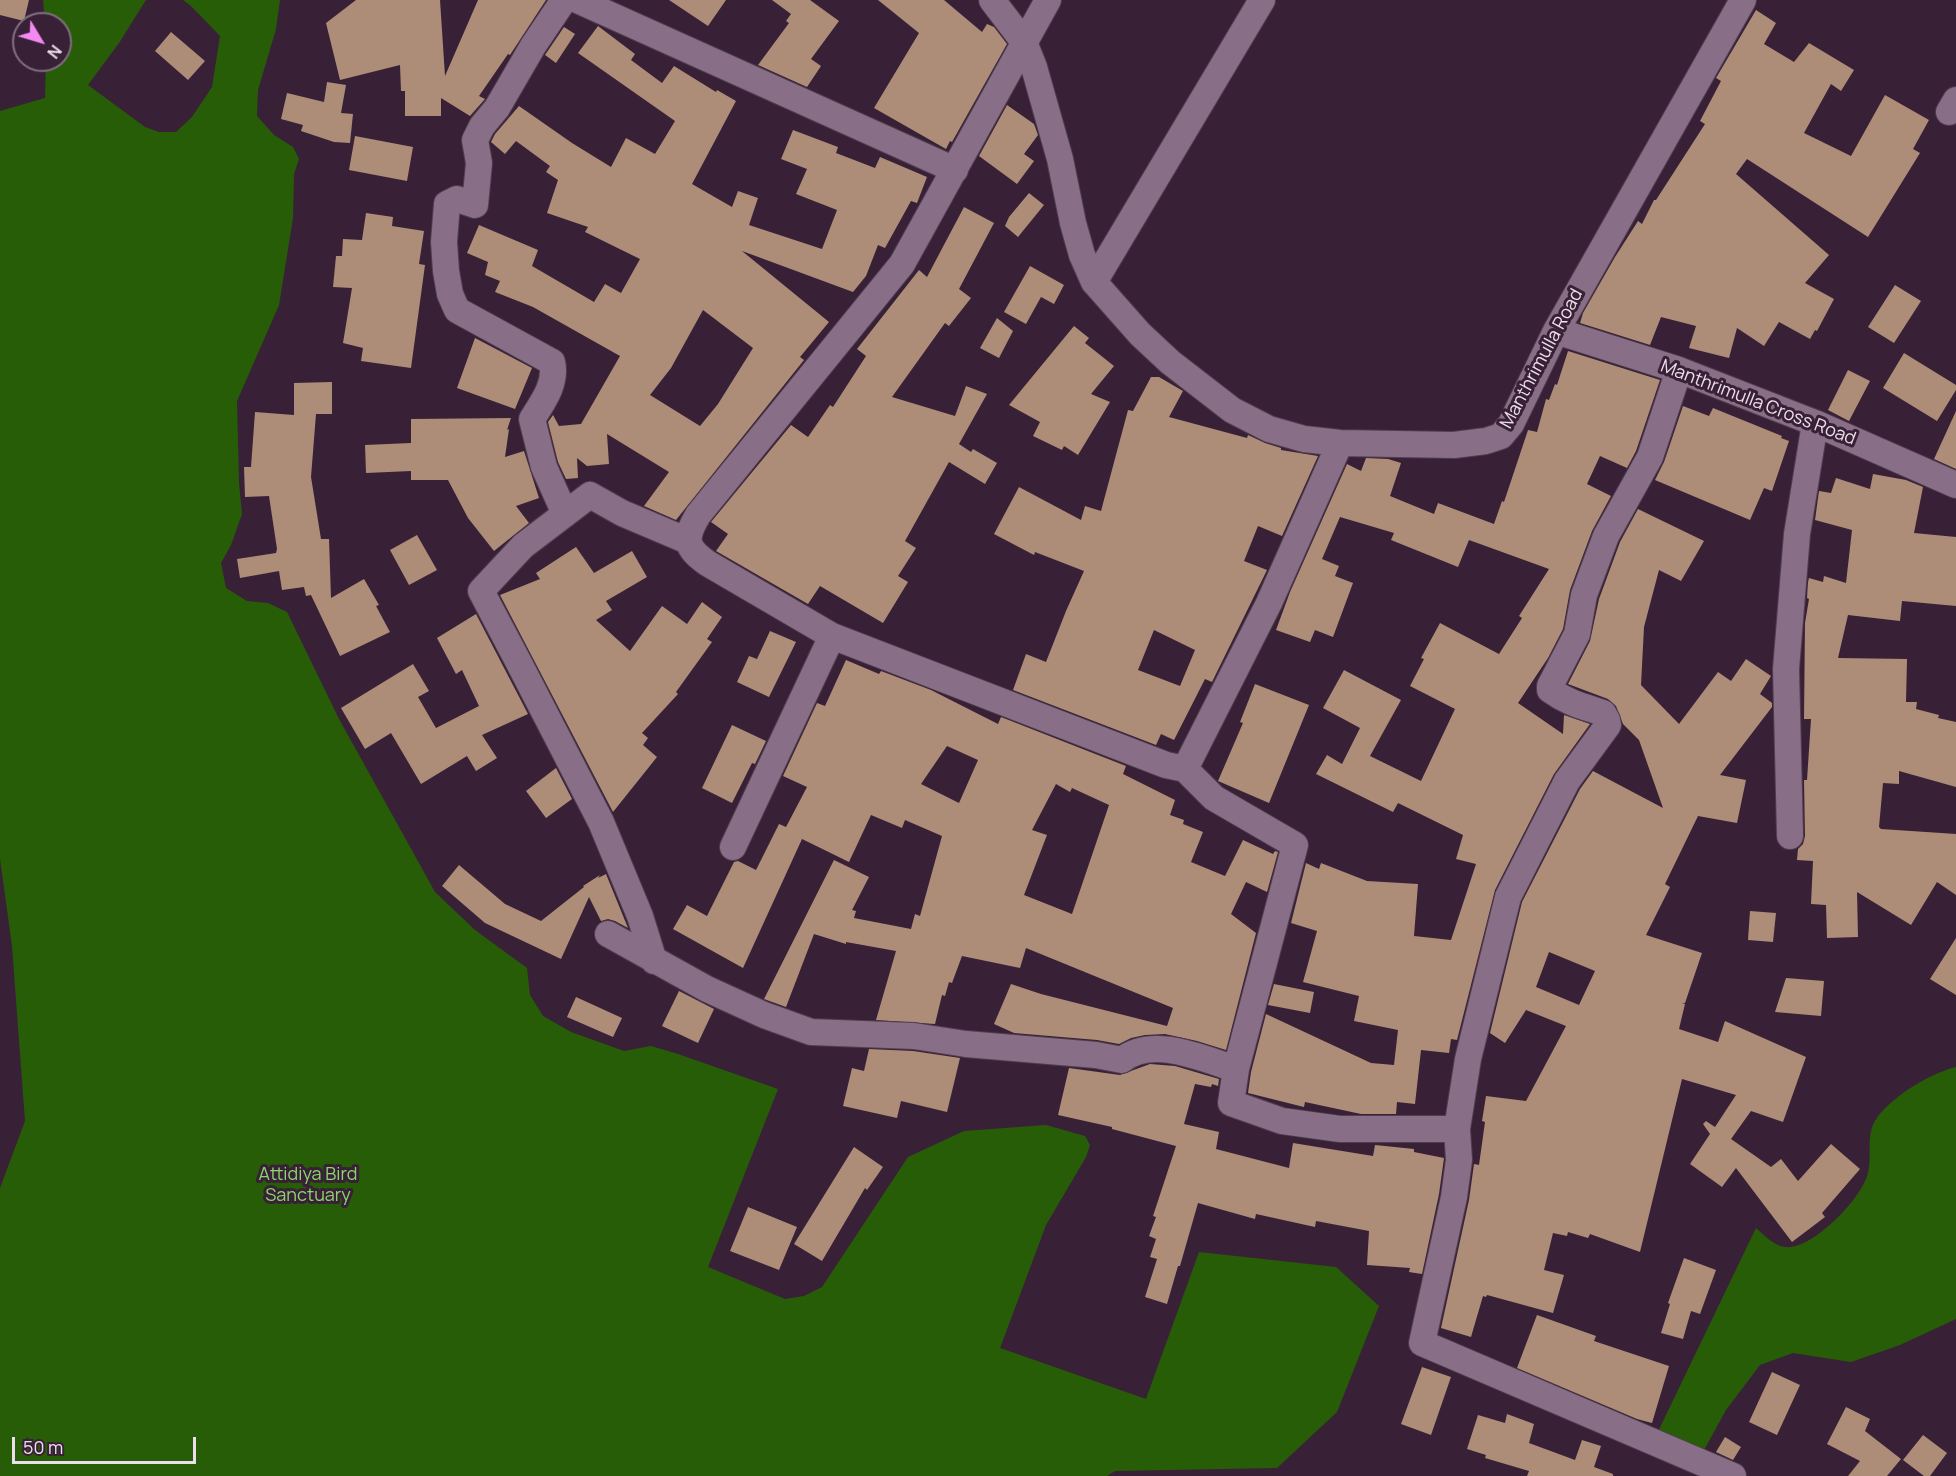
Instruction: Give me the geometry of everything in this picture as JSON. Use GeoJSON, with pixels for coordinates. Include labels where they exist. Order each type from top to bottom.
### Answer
{"type":"FeatureCollection","features":[{"type":"Feature","properties":{"kind":"street"},"geometry":{"type":"LineString","coordinates":[[564,0],[475,140],[479,163],[475,205],[458,199],[447,204],[444,242],[450,294],[457,310],[552,362],[554,371],[547,396],[532,418],[544,467],[565,514]]}},
{"type":"Feature","properties":{"kind":"street"},"geometry":{"type":"LineString","coordinates":[[577,0],[955,170]]}},
{"type":"Feature","properties":{"kind":"street","name":"Manthrimulla Road"},"geometry":{"type":"LineString","coordinates":[[992,0],[1024,42],[1034,67],[1060,159],[1073,223],[1082,255],[1094,282],[1147,341],[1170,362],[1232,410],[1269,429],[1304,439],[1340,443],[1454,445],[1486,441],[1501,436],[1511,424],[1556,331],[1743,0]]}},
{"type":"Feature","properties":{"kind":"street"},"geometry":{"type":"LineString","coordinates":[[1048,0],[902,264],[698,515],[690,530],[688,541],[694,554],[707,563],[832,636],[1144,756],[1185,769],[1214,798],[1295,845],[1236,1070],[1231,1103],[1282,1121],[1340,1129],[1457,1129]]}},
{"type":"Feature","properties":{"kind":"street"},"geometry":{"type":"LineString","coordinates":[[1094,282],[1262,0]]}},
{"type":"Feature","properties":{"kind":"street","name":"Manthrimulla Cross Road"},"geometry":{"type":"LineString","coordinates":[[1556,331],[1679,370],[1815,423],[1956,485]]}},
{"type":"Feature","properties":{"kind":"street"},"geometry":{"type":"LineString","coordinates":[[1679,370],[1650,457],[1606,536],[1584,595],[1577,634],[1550,686],[1550,690],[1563,700],[1578,707],[1603,713],[1608,725],[1567,781],[1508,897],[1468,1059],[1457,1129],[1459,1160],[1454,1197],[1422,1343],[1732,1476]]}},
{"type":"Feature","properties":{"kind":"street"},"geometry":{"type":"LineString","coordinates":[[1790,836],[1786,669],[1797,534],[1815,423]]}},
{"type":"Feature","properties":{"kind":"street"},"geometry":{"type":"LineString","coordinates":[[1185,769],[1269,603],[1340,443]]}},
{"type":"Feature","properties":{"kind":"street"},"geometry":{"type":"LineString","coordinates":[[654,961],[636,907],[601,822],[481,591],[523,546],[590,495],[622,513],[688,541]]}},
{"type":"Feature","properties":{"kind":"street"},"geometry":{"type":"LineString","coordinates":[[733,848],[832,636]]}},
{"type":"Feature","properties":{"kind":"street"},"geometry":{"type":"LineString","coordinates":[[608,934],[679,975],[745,1006],[811,1032],[914,1036],[966,1044],[1096,1055],[1122,1060],[1141,1050],[1166,1050],[1236,1070]]}},
{"type":"Feature","properties":{"kind":"green space","name":"Attidiya Bird Sanctuary"},"geometry":{"type":"Polygon","coordinates":[[[43,0],[146,0],[119,43],[88,85],[145,127],[159,132],[176,132],[192,117],[212,87],[220,36],[183,0],[280,0],[276,29],[258,90],[257,116],[274,135],[293,147],[299,159],[294,174],[293,218],[279,305],[237,401],[242,514],[231,545],[221,563],[226,588],[247,601],[268,603],[287,612],[339,719],[435,892],[475,930],[527,968],[530,995],[543,1016],[571,1032],[624,1051],[651,1046],[778,1089],[708,1267],[785,1299],[804,1296],[822,1287],[908,1157],[964,1131],[1046,1125],[1085,1136],[1090,1145],[1086,1157],[1046,1225],[1000,1348],[1146,1399],[1199,1252],[1336,1267],[1379,1306],[1337,1412],[1277,1468],[1115,1471],[1107,1476],[0,1476],[0,1188],[25,1121],[12,946],[0,859],[0,111],[45,98],[46,72],[72,72],[72,12],[44,12],[43,0]]]}},
{"type":"Feature","properties":{"kind":"green space"},"geometry":{"type":"Polygon","coordinates":[[[1956,1067],[1956,1319],[1900,1345],[1851,1362],[1793,1353],[1760,1365],[1726,1410],[1698,1461],[1653,1442],[1756,1228],[1772,1242],[1786,1247],[1802,1244],[1825,1229],[1848,1207],[1864,1183],[1868,1173],[1870,1136],[1874,1122],[1879,1115],[1894,1100],[1914,1086],[1936,1074],[1956,1067]]]}},
{"type":"Feature","properties":{"kind":"building"},"geometry":{"type":"Polygon","coordinates":[[[0,0],[29,0],[26,12],[12,12],[12,18],[0,15],[0,0]]]}},
{"type":"Feature","properties":{"kind":"building"},"geometry":{"type":"Polygon","coordinates":[[[356,0],[440,0],[445,76],[478,0],[546,0],[510,55],[508,54],[479,96],[485,99],[470,116],[441,98],[441,116],[405,116],[405,91],[401,91],[400,65],[340,80],[326,23],[356,0]]]}},
{"type":"Feature","properties":{"kind":"building"},"geometry":{"type":"Polygon","coordinates":[[[669,0],[726,0],[708,26],[669,0]]]}},
{"type":"Feature","properties":{"kind":"building"},"geometry":{"type":"Polygon","coordinates":[[[772,0],[810,0],[839,21],[811,59],[821,66],[807,87],[758,65],[789,23],[786,21],[791,14],[772,0]]]}},
{"type":"Feature","properties":{"kind":"building"},"geometry":{"type":"Polygon","coordinates":[[[878,0],[944,0],[982,32],[987,24],[994,27],[1007,44],[946,149],[874,108],[919,33],[878,0]]]}},
{"type":"Feature","properties":{"kind":"building"},"geometry":{"type":"Polygon","coordinates":[[[1756,10],[1776,23],[1764,44],[1794,62],[1809,43],[1854,70],[1841,91],[1831,84],[1804,133],[1851,156],[1885,95],[1929,120],[1913,149],[1920,153],[1868,237],[1747,159],[1736,174],[1829,255],[1805,283],[1834,299],[1817,331],[1815,330],[1810,339],[1779,322],[1764,346],[1737,328],[1729,358],[1689,348],[1696,326],[1661,317],[1650,345],[1580,323],[1583,313],[1615,257],[1638,221],[1642,224],[1654,200],[1705,124],[1700,121],[1721,81],[1716,78],[1756,10]]]}},
{"type":"Feature","properties":{"kind":"building"},"geometry":{"type":"Polygon","coordinates":[[[598,26],[635,54],[631,60],[662,83],[674,66],[716,92],[717,90],[736,101],[692,184],[732,207],[738,191],[758,198],[749,225],[822,249],[837,210],[796,194],[807,169],[781,159],[793,130],[838,147],[836,153],[875,168],[880,157],[927,177],[917,203],[911,201],[885,248],[878,245],[866,276],[853,292],[742,251],[829,322],[800,357],[804,360],[676,520],[644,506],[669,472],[607,434],[609,464],[587,466],[577,458],[578,478],[566,479],[558,462],[548,422],[553,415],[559,426],[581,424],[620,356],[533,307],[495,292],[500,281],[485,275],[488,262],[467,253],[479,225],[538,250],[532,266],[594,302],[605,284],[621,293],[640,259],[585,232],[588,227],[547,213],[558,180],[546,172],[550,166],[516,141],[505,154],[491,142],[519,106],[611,167],[626,138],[655,154],[675,121],[578,53],[598,26]],[[703,310],[671,368],[650,395],[700,426],[718,404],[753,348],[703,310]]]}},
{"type":"Feature","properties":{"kind":"building"},"geometry":{"type":"Polygon","coordinates":[[[564,27],[575,34],[556,63],[545,55],[564,27]]]}},
{"type":"Feature","properties":{"kind":"building"},"geometry":{"type":"Polygon","coordinates":[[[171,32],[205,61],[188,80],[155,51],[171,32]]]}},
{"type":"Feature","properties":{"kind":"building"},"geometry":{"type":"Polygon","coordinates":[[[327,82],[346,85],[341,113],[353,114],[350,143],[334,142],[301,131],[303,125],[281,119],[287,93],[324,102],[327,82]]]}},
{"type":"Feature","properties":{"kind":"building"},"geometry":{"type":"Polygon","coordinates":[[[1007,105],[1034,124],[1038,135],[1024,154],[1034,161],[1017,184],[979,156],[1007,105]]]}},
{"type":"Feature","properties":{"kind":"building"},"geometry":{"type":"Polygon","coordinates":[[[355,136],[413,147],[407,181],[349,170],[355,136]]]}},
{"type":"Feature","properties":{"kind":"building"},"geometry":{"type":"Polygon","coordinates":[[[1029,193],[1044,205],[1018,237],[1005,226],[1009,217],[1029,193]]]}},
{"type":"Feature","properties":{"kind":"building"},"geometry":{"type":"Polygon","coordinates":[[[964,207],[994,223],[959,289],[971,298],[949,326],[945,323],[892,397],[955,416],[966,386],[987,394],[959,444],[997,463],[985,484],[949,462],[905,541],[916,548],[898,576],[908,582],[883,623],[820,586],[808,604],[716,551],[728,534],[711,522],[791,425],[808,437],[830,405],[833,407],[866,356],[857,349],[919,270],[927,277],[964,207]]]}},
{"type":"Feature","properties":{"kind":"building"},"geometry":{"type":"Polygon","coordinates":[[[366,213],[393,217],[392,226],[424,231],[419,264],[425,265],[411,368],[361,361],[363,348],[343,343],[352,288],[333,287],[336,256],[342,256],[343,239],[362,240],[366,213]]]}},
{"type":"Feature","properties":{"kind":"building"},"geometry":{"type":"Polygon","coordinates":[[[1030,266],[1064,285],[1054,304],[1041,297],[1026,324],[1004,312],[1030,266]]]}},
{"type":"Feature","properties":{"kind":"building"},"geometry":{"type":"Polygon","coordinates":[[[1895,285],[1921,301],[1894,343],[1868,327],[1895,285]]]}},
{"type":"Feature","properties":{"kind":"building"},"geometry":{"type":"Polygon","coordinates":[[[997,318],[1013,331],[999,358],[980,348],[997,318]]]}},
{"type":"Feature","properties":{"kind":"building"},"geometry":{"type":"Polygon","coordinates":[[[1074,326],[1089,338],[1085,343],[1114,366],[1091,394],[1110,402],[1078,455],[1064,446],[1062,450],[1033,436],[1040,422],[1009,405],[1074,326]]]}},
{"type":"Feature","properties":{"kind":"building"},"geometry":{"type":"Polygon","coordinates":[[[475,338],[532,368],[515,409],[457,388],[475,338]]]}},
{"type":"Feature","properties":{"kind":"building"},"geometry":{"type":"Polygon","coordinates":[[[1568,351],[1660,380],[1636,451],[1627,468],[1600,456],[1587,484],[1611,496],[1592,531],[1570,590],[1563,629],[1548,658],[1518,703],[1563,734],[1564,715],[1590,724],[1554,774],[1495,890],[1457,1040],[1451,1039],[1449,1053],[1421,1050],[1415,1104],[1397,1102],[1396,1114],[1361,1114],[1305,1102],[1304,1107],[1248,1093],[1266,1014],[1371,1063],[1394,1065],[1398,1030],[1354,1021],[1359,996],[1303,982],[1317,931],[1291,923],[1306,863],[1319,869],[1321,863],[1367,881],[1418,884],[1414,936],[1451,940],[1476,864],[1456,859],[1463,835],[1398,803],[1393,812],[1316,774],[1327,755],[1342,764],[1360,728],[1323,708],[1344,670],[1401,700],[1370,756],[1421,781],[1455,709],[1410,686],[1424,659],[1421,658],[1440,623],[1499,654],[1522,618],[1519,616],[1549,569],[1469,540],[1458,567],[1391,540],[1394,533],[1340,517],[1322,559],[1339,566],[1335,576],[1353,583],[1333,637],[1315,630],[1310,642],[1276,630],[1290,592],[1347,464],[1361,471],[1366,458],[1388,459],[1401,463],[1390,496],[1434,514],[1438,503],[1494,524],[1502,501],[1504,502],[1528,430],[1537,432],[1546,399],[1549,400],[1555,384],[1557,385],[1568,351]]]}},
{"type":"Feature","properties":{"kind":"building"},"geometry":{"type":"Polygon","coordinates":[[[1904,353],[1956,385],[1956,390],[1937,421],[1883,388],[1904,353]]]}},
{"type":"Feature","properties":{"kind":"building"},"geometry":{"type":"Polygon","coordinates":[[[1848,370],[1870,381],[1849,421],[1828,410],[1848,370]]]}},
{"type":"Feature","properties":{"kind":"building"},"geometry":{"type":"Polygon","coordinates":[[[1151,377],[1159,377],[1183,391],[1169,417],[1247,438],[1248,435],[1281,448],[1281,450],[1318,456],[1282,536],[1258,526],[1244,561],[1267,570],[1212,682],[1205,679],[1174,740],[1161,734],[1156,745],[1013,690],[1026,654],[1046,662],[1084,571],[1035,552],[1034,555],[994,534],[1019,487],[1081,520],[1085,506],[1101,511],[1128,410],[1133,411],[1151,377]],[[1154,630],[1138,670],[1180,686],[1195,650],[1154,630]]]}},
{"type":"Feature","properties":{"kind":"building"},"geometry":{"type":"Polygon","coordinates":[[[332,382],[332,414],[316,414],[311,477],[321,539],[329,539],[331,598],[364,579],[379,605],[376,606],[390,632],[340,656],[311,595],[306,596],[304,587],[282,590],[279,571],[240,578],[237,559],[276,553],[277,549],[269,496],[245,497],[244,467],[251,467],[255,412],[294,415],[294,383],[332,382]]]}},
{"type":"Feature","properties":{"kind":"building"},"geometry":{"type":"Polygon","coordinates":[[[1683,406],[1709,416],[1713,408],[1789,441],[1772,491],[1764,488],[1750,520],[1655,480],[1664,462],[1683,406]]]}},
{"type":"Feature","properties":{"kind":"building"},"geometry":{"type":"Polygon","coordinates":[[[1956,411],[1956,469],[1934,459],[1956,411]]]}},
{"type":"Feature","properties":{"kind":"building"},"geometry":{"type":"Polygon","coordinates":[[[511,418],[507,430],[509,429],[505,457],[524,451],[539,498],[516,506],[529,523],[494,551],[468,518],[448,480],[411,480],[411,471],[366,473],[365,445],[411,443],[411,419],[511,418]]]}},
{"type":"Feature","properties":{"kind":"building"},"geometry":{"type":"Polygon","coordinates":[[[1873,474],[1906,480],[1923,487],[1914,533],[1956,537],[1956,606],[1902,601],[1900,621],[1848,615],[1838,658],[1907,659],[1906,702],[1917,702],[1916,709],[1956,722],[1956,787],[1899,771],[1899,784],[1883,783],[1879,827],[1881,829],[1956,834],[1956,895],[1937,882],[1911,925],[1857,892],[1858,937],[1827,938],[1826,905],[1811,904],[1813,861],[1797,860],[1798,849],[1803,844],[1805,836],[1804,780],[1807,780],[1811,719],[1804,719],[1805,623],[1809,599],[1807,598],[1808,582],[1809,578],[1823,582],[1824,576],[1846,583],[1852,530],[1815,520],[1819,491],[1831,493],[1836,478],[1870,489],[1873,474]]]}},
{"type":"Feature","properties":{"kind":"building"},"geometry":{"type":"Polygon","coordinates":[[[1638,509],[1704,541],[1681,581],[1659,570],[1644,627],[1641,685],[1679,724],[1718,672],[1731,681],[1746,659],[1771,676],[1760,694],[1772,703],[1772,707],[1720,775],[1746,780],[1737,823],[1698,816],[1665,884],[1670,887],[1646,935],[1702,953],[1685,1003],[1682,1003],[1685,1004],[1679,1029],[1718,1042],[1725,1021],[1806,1057],[1783,1122],[1751,1111],[1731,1139],[1771,1167],[1781,1159],[1798,1181],[1831,1144],[1860,1169],[1822,1213],[1825,1217],[1792,1242],[1736,1168],[1722,1187],[1690,1164],[1710,1134],[1703,1124],[1706,1121],[1715,1127],[1736,1095],[1682,1079],[1640,1252],[1590,1234],[1588,1238],[1568,1232],[1567,1236],[1553,1233],[1544,1270],[1564,1275],[1553,1313],[1487,1295],[1483,1296],[1471,1337],[1441,1328],[1469,1200],[1474,1164],[1479,1165],[1486,1096],[1526,1101],[1566,1026],[1526,1010],[1505,1043],[1490,1033],[1522,902],[1580,789],[1593,771],[1663,808],[1639,740],[1623,724],[1616,706],[1608,699],[1568,684],[1590,641],[1599,599],[1620,542],[1638,509]],[[1549,952],[1536,987],[1579,1005],[1595,971],[1549,952]]]}},
{"type":"Feature","properties":{"kind":"building"},"geometry":{"type":"Polygon","coordinates":[[[417,535],[437,570],[409,585],[390,550],[417,535]]]}},
{"type":"Feature","properties":{"kind":"building"},"geometry":{"type":"Polygon","coordinates":[[[576,547],[594,573],[632,551],[647,577],[606,601],[612,610],[596,620],[630,651],[662,606],[687,624],[702,602],[722,617],[707,639],[712,642],[676,692],[678,694],[642,733],[648,738],[643,745],[657,757],[613,812],[500,595],[540,579],[536,573],[576,547]]]}},
{"type":"Feature","properties":{"kind":"building"},"geometry":{"type":"Polygon","coordinates":[[[476,614],[528,714],[482,735],[497,758],[476,771],[467,756],[421,784],[391,733],[365,749],[341,708],[413,664],[429,691],[418,697],[436,728],[479,706],[462,670],[456,674],[437,638],[476,614]]]}},
{"type":"Feature","properties":{"kind":"building"},"geometry":{"type":"Polygon","coordinates":[[[770,631],[796,642],[769,697],[737,682],[749,656],[757,659],[770,631]]]}},
{"type":"Feature","properties":{"kind":"building"},"geometry":{"type":"Polygon","coordinates":[[[846,660],[879,674],[881,671],[931,690],[998,724],[1001,717],[1126,766],[1123,774],[1175,800],[1170,815],[1184,820],[1183,824],[1203,832],[1191,862],[1225,876],[1243,840],[1273,854],[1275,851],[1278,852],[1267,892],[1246,882],[1231,914],[1256,933],[1226,1050],[1165,1034],[1131,1038],[1119,1044],[1014,1033],[994,1024],[1011,984],[1041,994],[1167,1026],[1173,1008],[1026,948],[1020,968],[962,956],[952,983],[949,982],[945,996],[942,995],[935,1024],[876,1020],[896,951],[846,942],[846,944],[814,934],[786,1007],[764,999],[834,860],[869,877],[852,910],[856,911],[854,918],[911,929],[915,914],[920,916],[942,836],[905,820],[902,828],[871,815],[849,862],[802,839],[743,968],[673,929],[687,905],[707,916],[734,862],[738,861],[756,870],[779,824],[786,827],[807,787],[783,776],[817,703],[825,706],[846,660]],[[947,746],[921,784],[959,803],[978,760],[947,746]],[[1056,784],[1032,830],[1047,835],[1024,895],[1072,914],[1109,805],[1072,788],[1070,792],[1056,784]]]}},
{"type":"Feature","properties":{"kind":"building"},"geometry":{"type":"Polygon","coordinates":[[[1255,684],[1309,705],[1269,803],[1218,781],[1243,723],[1240,722],[1255,684]]]}},
{"type":"Feature","properties":{"kind":"building"},"geometry":{"type":"Polygon","coordinates":[[[732,725],[766,741],[732,803],[702,788],[732,725]]]}},
{"type":"Feature","properties":{"kind":"building"},"geometry":{"type":"Polygon","coordinates":[[[556,768],[572,799],[546,818],[526,791],[556,768]]]}},
{"type":"Feature","properties":{"kind":"building"},"geometry":{"type":"Polygon","coordinates":[[[459,865],[505,904],[541,921],[583,886],[600,875],[598,878],[606,874],[628,928],[608,919],[601,921],[589,897],[561,959],[485,923],[442,886],[459,865]]]}},
{"type":"Feature","properties":{"kind":"building"},"geometry":{"type":"Polygon","coordinates":[[[1750,911],[1776,913],[1773,942],[1748,940],[1750,911]]]}},
{"type":"Feature","properties":{"kind":"building"},"geometry":{"type":"Polygon","coordinates":[[[1956,938],[1956,995],[1930,979],[1956,938]]]}},
{"type":"Feature","properties":{"kind":"building"},"geometry":{"type":"Polygon","coordinates":[[[1786,978],[1824,981],[1821,1016],[1775,1012],[1786,978]]]}},
{"type":"Feature","properties":{"kind":"building"},"geometry":{"type":"Polygon","coordinates":[[[1274,984],[1314,992],[1310,1013],[1268,1005],[1274,984]]]}},
{"type":"Feature","properties":{"kind":"building"},"geometry":{"type":"Polygon","coordinates":[[[679,991],[714,1009],[698,1043],[662,1026],[679,991]]]}},
{"type":"Feature","properties":{"kind":"building"},"geometry":{"type":"Polygon","coordinates":[[[576,997],[622,1018],[613,1037],[567,1017],[576,997]]]}},
{"type":"Feature","properties":{"kind":"building"},"geometry":{"type":"Polygon","coordinates":[[[869,1049],[913,1051],[960,1058],[947,1112],[901,1101],[897,1118],[843,1106],[852,1068],[864,1071],[869,1049]]]}},
{"type":"Feature","properties":{"kind":"building"},"geometry":{"type":"Polygon","coordinates":[[[1150,1064],[1175,1066],[1219,1079],[1218,1086],[1195,1084],[1184,1124],[1219,1132],[1216,1149],[1289,1168],[1293,1143],[1373,1156],[1375,1145],[1414,1149],[1414,1152],[1444,1158],[1422,1274],[1409,1272],[1410,1268],[1367,1265],[1369,1231],[1316,1221],[1315,1227],[1256,1214],[1255,1219],[1198,1203],[1167,1304],[1145,1297],[1157,1259],[1150,1257],[1156,1239],[1149,1236],[1156,1217],[1153,1216],[1176,1146],[1112,1129],[1112,1127],[1058,1115],[1069,1068],[1120,1075],[1150,1064]]]}},
{"type":"Feature","properties":{"kind":"building"},"geometry":{"type":"Polygon","coordinates":[[[854,1147],[883,1167],[867,1190],[865,1188],[822,1261],[794,1244],[854,1147]]]}},
{"type":"Feature","properties":{"kind":"building"},"geometry":{"type":"Polygon","coordinates":[[[748,1207],[797,1227],[779,1270],[730,1251],[748,1207]]]}},
{"type":"Feature","properties":{"kind":"building"},"geometry":{"type":"Polygon","coordinates":[[[1684,1258],[1716,1270],[1700,1314],[1691,1311],[1683,1339],[1661,1333],[1670,1304],[1668,1303],[1684,1258]]]}},
{"type":"Feature","properties":{"kind":"building"},"geometry":{"type":"Polygon","coordinates":[[[1537,1315],[1596,1336],[1594,1341],[1669,1366],[1652,1423],[1637,1419],[1517,1368],[1537,1315]]]}},
{"type":"Feature","properties":{"kind":"building"},"geometry":{"type":"Polygon","coordinates":[[[1422,1367],[1451,1377],[1431,1435],[1401,1424],[1422,1367]]]}},
{"type":"Feature","properties":{"kind":"building"},"geometry":{"type":"Polygon","coordinates":[[[1772,1372],[1800,1385],[1777,1435],[1749,1422],[1772,1372]]]}},
{"type":"Feature","properties":{"kind":"building"},"geometry":{"type":"Polygon","coordinates":[[[1846,1407],[1870,1419],[1865,1431],[1901,1459],[1887,1476],[1848,1476],[1860,1461],[1827,1444],[1846,1407]]]}},
{"type":"Feature","properties":{"kind":"building"},"geometry":{"type":"Polygon","coordinates":[[[1507,1414],[1534,1424],[1529,1443],[1575,1460],[1582,1440],[1601,1446],[1594,1467],[1613,1474],[1613,1476],[1527,1476],[1529,1471],[1485,1458],[1486,1455],[1467,1449],[1478,1415],[1505,1423],[1507,1414]]]}},
{"type":"Feature","properties":{"kind":"building"},"geometry":{"type":"Polygon","coordinates":[[[1923,1435],[1947,1453],[1930,1476],[1924,1476],[1903,1460],[1923,1435]]]}},
{"type":"Feature","properties":{"kind":"building"},"geometry":{"type":"Polygon","coordinates":[[[1725,1437],[1741,1447],[1733,1460],[1716,1452],[1725,1437]]]}}]}
